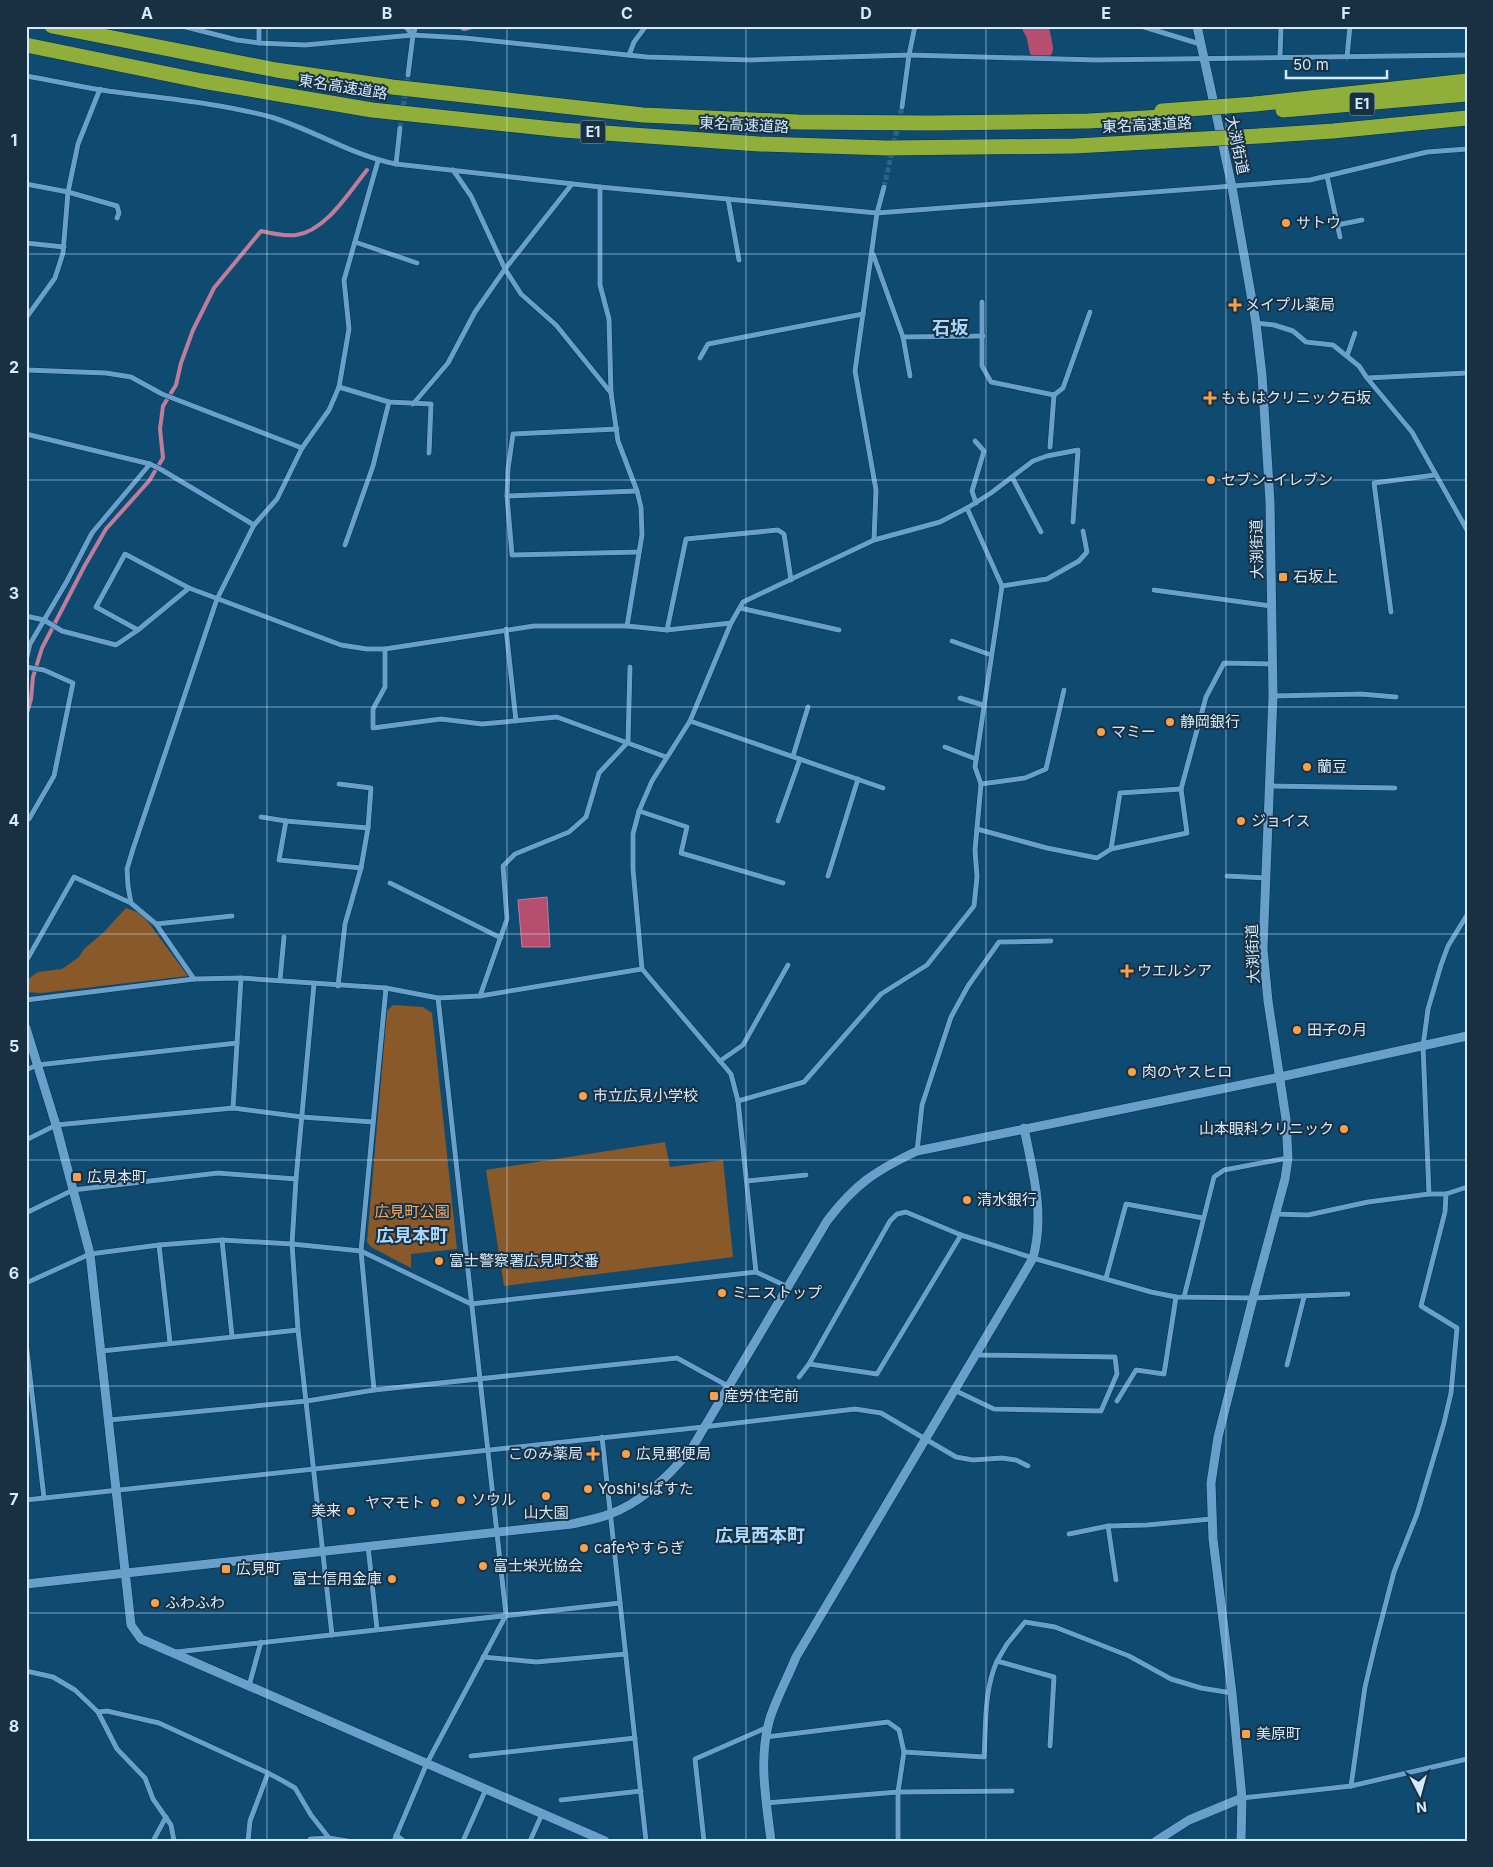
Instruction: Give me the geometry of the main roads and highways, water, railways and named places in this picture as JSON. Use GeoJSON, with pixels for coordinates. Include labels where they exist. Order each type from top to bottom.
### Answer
{"type":"FeatureCollection","features":[{"type":"Feature","properties":{"kind":"highway","name":"東名高速道路"},"geometry":{"type":"LineString","coordinates":[[52,26],[276,70],[392,87],[643,115],[798,122],[930,123],[1088,121],[1256,108]]}},
{"type":"Feature","properties":{"kind":"highway","name":"東名高速道路"},"geometry":{"type":"LineString","coordinates":[[26,45],[202,81],[354,107],[563,130],[760,144],[886,148],[1066,146],[1332,131],[1467,118]]}},
{"type":"Feature","properties":{"kind":"highway"},"geometry":{"type":"LineString","coordinates":[[1256,108],[1467,81]]}},
{"type":"Feature","properties":{"kind":"highway","name":"E1"},"geometry":{"type":"LineString","coordinates":[[1256,108],[1467,94]]}},
{"type":"Feature","properties":{"kind":"waterway"},"geometry":{"type":"LineString","coordinates":[[458,26],[464,29],[508,26]]}},
{"type":"Feature","properties":{"kind":"waterway"},"geometry":{"type":"LineString","coordinates":[[1034,26],[1038,33],[1041,48]]}},
{"type":"Feature","properties":{"kind":"waterway"},"geometry":{"type":"LineString","coordinates":[[26,717],[31,699],[33,677],[42,648],[84,567],[106,529],[149,481],[163,458],[160,429],[163,406],[176,385],[181,363],[193,330],[214,288],[261,231],[287,235],[307,232],[317,226],[336,209],[367,170]]}},
{"type":"Feature","properties":{"kind":"tunnel"},"geometry":{"type":"LineString","coordinates":[[400,128],[408,75]]}},
{"type":"Feature","properties":{"kind":"tunnel"},"geometry":{"type":"LineString","coordinates":[[884,187],[902,107]]}},
{"type":"Feature","properties":{"kind":"place","name":"サトウ"},"geometry":{"type":"Point","coordinates":[1286,223]}},
{"type":"Feature","properties":{"kind":"place","name":"メイプル薬局"},"geometry":{"type":"Point","coordinates":[1235,305]}},
{"type":"Feature","properties":{"kind":"place","name":"ももはクリニック石坂"},"geometry":{"type":"Point","coordinates":[1210,398]}},
{"type":"Feature","properties":{"kind":"place","name":"セブン-イレブン"},"geometry":{"type":"Point","coordinates":[1211,480]}},
{"type":"Feature","properties":{"kind":"place","name":"石坂上"},"geometry":{"type":"Point","coordinates":[1283,577]}},
{"type":"Feature","properties":{"kind":"place","name":"静岡銀行"},"geometry":{"type":"Point","coordinates":[1170,722]}},
{"type":"Feature","properties":{"kind":"place","name":"マミー"},"geometry":{"type":"Point","coordinates":[1101,732]}},
{"type":"Feature","properties":{"kind":"place","name":"蘭豆"},"geometry":{"type":"Point","coordinates":[1307,767]}},
{"type":"Feature","properties":{"kind":"place","name":"ジョイス"},"geometry":{"type":"Point","coordinates":[1241,821]}},
{"type":"Feature","properties":{"kind":"place","name":"ウエルシア"},"geometry":{"type":"Point","coordinates":[1127,971]}},
{"type":"Feature","properties":{"kind":"place","name":"田子の月"},"geometry":{"type":"Point","coordinates":[1297,1030]}},
{"type":"Feature","properties":{"kind":"place","name":"肉のヤスヒロ"},"geometry":{"type":"Point","coordinates":[1132,1072]}},
{"type":"Feature","properties":{"kind":"place","name":"市立広見小学校"},"geometry":{"type":"Point","coordinates":[583,1096]}},
{"type":"Feature","properties":{"kind":"place","name":"山本眼科クリニック"},"geometry":{"type":"Point","coordinates":[1344,1129]}},
{"type":"Feature","properties":{"kind":"place","name":"広見本町"},"geometry":{"type":"Point","coordinates":[77,1177]}},
{"type":"Feature","properties":{"kind":"place","name":"清水銀行"},"geometry":{"type":"Point","coordinates":[967,1200]}},
{"type":"Feature","properties":{"kind":"place","name":"富士警察署広見町交番"},"geometry":{"type":"Point","coordinates":[439,1261]}},
{"type":"Feature","properties":{"kind":"place","name":"ミニストップ"},"geometry":{"type":"Point","coordinates":[722,1293]}},
{"type":"Feature","properties":{"kind":"place","name":"産労住宅前"},"geometry":{"type":"Point","coordinates":[714,1396]}},
{"type":"Feature","properties":{"kind":"place","name":"このみ薬局"},"geometry":{"type":"Point","coordinates":[593,1454]}},
{"type":"Feature","properties":{"kind":"place","name":"広見郵便局"},"geometry":{"type":"Point","coordinates":[626,1454]}},
{"type":"Feature","properties":{"kind":"place","name":"Yoshi'sぱすた"},"geometry":{"type":"Point","coordinates":[588,1489]}},
{"type":"Feature","properties":{"kind":"place","name":"山大園"},"geometry":{"type":"Point","coordinates":[546,1496]}},
{"type":"Feature","properties":{"kind":"place","name":"ソウル"},"geometry":{"type":"Point","coordinates":[461,1500]}},
{"type":"Feature","properties":{"kind":"place","name":"ヤマモト"},"geometry":{"type":"Point","coordinates":[435,1503]}},
{"type":"Feature","properties":{"kind":"place","name":"美来"},"geometry":{"type":"Point","coordinates":[351,1511]}},
{"type":"Feature","properties":{"kind":"place","name":"cafeやすらぎ"},"geometry":{"type":"Point","coordinates":[584,1548]}},
{"type":"Feature","properties":{"kind":"place","name":"富士栄光協会"},"geometry":{"type":"Point","coordinates":[483,1566]}},
{"type":"Feature","properties":{"kind":"place","name":"広見町"},"geometry":{"type":"Point","coordinates":[226,1569]}},
{"type":"Feature","properties":{"kind":"place","name":"富士信用金庫"},"geometry":{"type":"Point","coordinates":[392,1579]}},
{"type":"Feature","properties":{"kind":"place","name":"ふわふわ"},"geometry":{"type":"Point","coordinates":[155,1603]}},
{"type":"Feature","properties":{"kind":"place","name":"美原町"},"geometry":{"type":"Point","coordinates":[1246,1734]}},
{"type":"Feature","properties":{"kind":"district","name":"石坂"},"geometry":{"type":"Point","coordinates":[950,328]}},
{"type":"Feature","properties":{"kind":"district","name":"広見本町"},"geometry":{"type":"Point","coordinates":[412,1236]}},
{"type":"Feature","properties":{"kind":"district","name":"広見西本町"},"geometry":{"type":"Point","coordinates":[760,1536]}},
{"type":"Feature","properties":{"kind":"park label","name":"広見町公園"},"geometry":{"type":"Point","coordinates":[412,1212]}}]}
